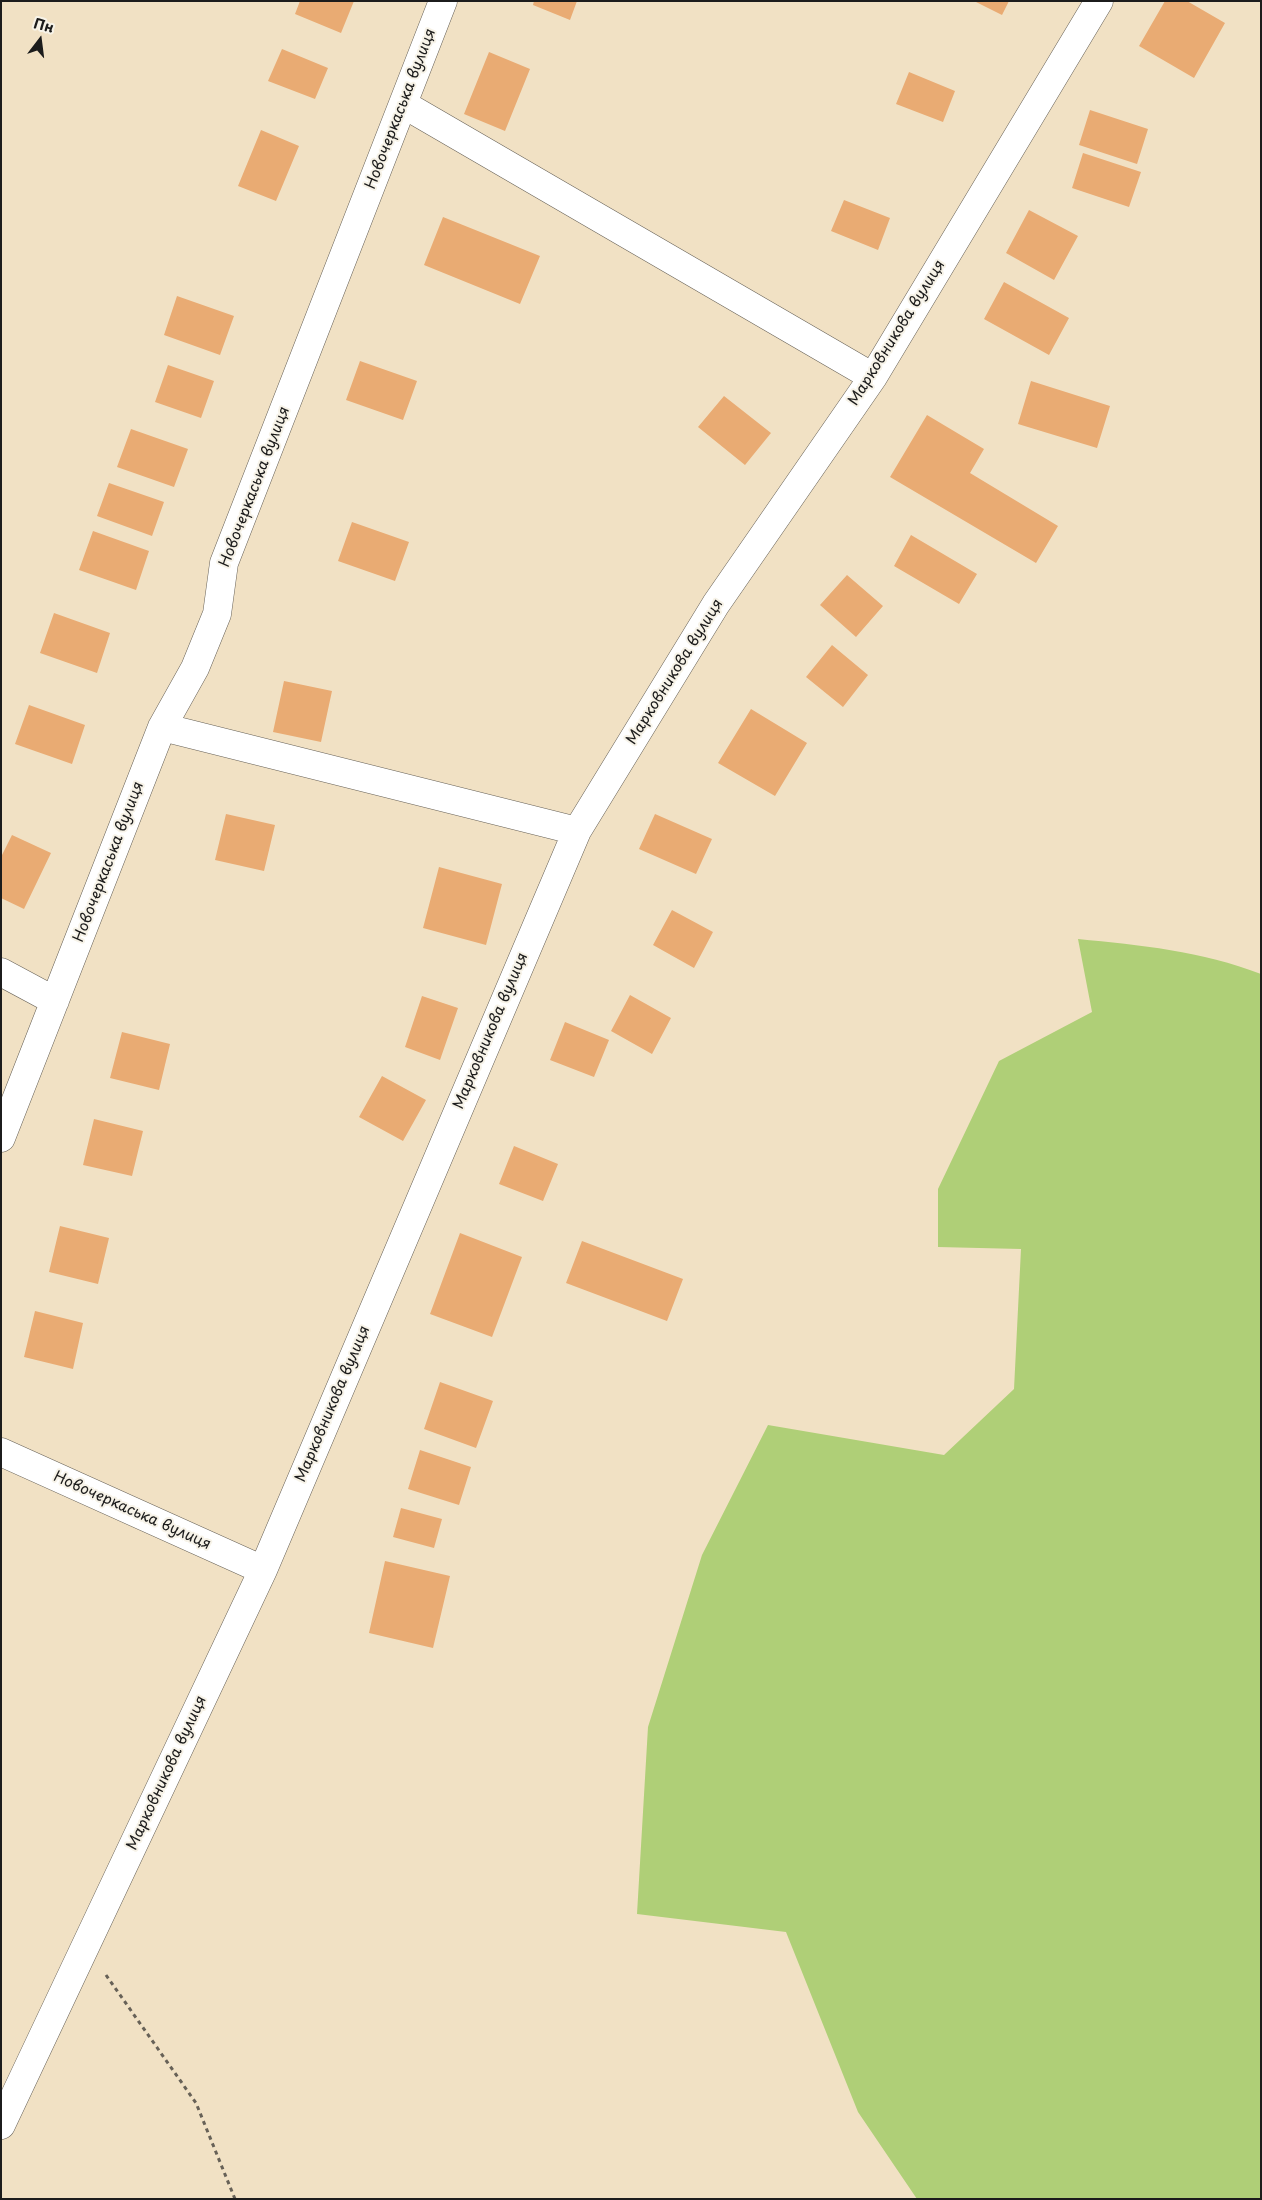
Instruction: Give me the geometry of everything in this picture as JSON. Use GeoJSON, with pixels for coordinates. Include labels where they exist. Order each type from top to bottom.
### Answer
{"type":"FeatureCollection","features":[{"type":"Feature","properties":{"kind":"street","name":"Новочеркаська вулиця"},"geometry":{"type":"LineString","coordinates":[[1,1138],[162,727],[195,668],[217,614],[224,563],[443,1]]}},
{"type":"Feature","properties":{"kind":"street","name":"Марковникова вулиця"},"geometry":{"type":"LineString","coordinates":[[1,2125],[263,1570],[576,831],[716,604],[873,376],[1099,1]]}},
{"type":"Feature","properties":{"kind":"street"},"geometry":{"type":"LineString","coordinates":[[403,104],[873,376]]}},
{"type":"Feature","properties":{"kind":"street"},"geometry":{"type":"LineString","coordinates":[[162,727],[576,831]]}},
{"type":"Feature","properties":{"kind":"street"},"geometry":{"type":"LineString","coordinates":[[1,972],[55,1001]]}},
{"type":"Feature","properties":{"kind":"street","name":"Новочеркаська вулиця"},"geometry":{"type":"LineString","coordinates":[[1,1452],[263,1570]]}},
{"type":"Feature","properties":{"kind":"path"},"geometry":{"type":"LineString","coordinates":[[86,1946],[196,2104],[235,2199]]}},
{"type":"Feature","properties":{"kind":"green space"},"geometry":{"type":"Polygon","coordinates":[[[1078,939],[1194,954],[1261,974],[1261,2199],[917,2199],[858,2112],[786,1932],[637,1914],[648,1727],[702,1555],[768,1425],[944,1455],[1014,1389],[1021,1249],[938,1247],[938,1189],[999,1061],[1092,1012],[1078,939]]]}},
{"type":"Feature","properties":{"kind":"building"},"geometry":{"type":"Polygon","coordinates":[[[300,1],[354,1],[341,33],[295,14],[300,1]]]}},
{"type":"Feature","properties":{"kind":"building"},"geometry":{"type":"Polygon","coordinates":[[[534,1],[577,1],[570,20],[533,5],[534,1]]]}},
{"type":"Feature","properties":{"kind":"building"},"geometry":{"type":"Polygon","coordinates":[[[974,1],[1009,1],[1002,15],[974,1]]]}},
{"type":"Feature","properties":{"kind":"building"},"geometry":{"type":"Polygon","coordinates":[[[1165,1],[1187,1],[1225,23],[1194,78],[1139,46],[1165,1]]]}},
{"type":"Feature","properties":{"kind":"building"},"geometry":{"type":"Polygon","coordinates":[[[282,49],[328,68],[315,99],[268,81],[282,49]]]}},
{"type":"Feature","properties":{"kind":"building"},"geometry":{"type":"Polygon","coordinates":[[[489,52],[530,69],[505,131],[464,114],[489,52]]]}},
{"type":"Feature","properties":{"kind":"building"},"geometry":{"type":"Polygon","coordinates":[[[909,72],[955,91],[943,122],[896,104],[909,72]]]}},
{"type":"Feature","properties":{"kind":"building"},"geometry":{"type":"Polygon","coordinates":[[[1090,110],[1148,129],[1137,164],[1079,145],[1090,110]]]}},
{"type":"Feature","properties":{"kind":"building"},"geometry":{"type":"Polygon","coordinates":[[[261,130],[299,146],[276,201],[238,186],[261,130]]]}},
{"type":"Feature","properties":{"kind":"building"},"geometry":{"type":"Polygon","coordinates":[[[1083,153],[1141,172],[1129,207],[1072,188],[1083,153]]]}},
{"type":"Feature","properties":{"kind":"building"},"geometry":{"type":"Polygon","coordinates":[[[844,200],[890,218],[878,250],[831,231],[844,200]]]}},
{"type":"Feature","properties":{"kind":"building"},"geometry":{"type":"Polygon","coordinates":[[[1029,210],[1078,236],[1054,280],[1006,253],[1029,210]]]}},
{"type":"Feature","properties":{"kind":"building"},"geometry":{"type":"Polygon","coordinates":[[[443,217],[540,256],[520,304],[424,265],[443,217]]]}},
{"type":"Feature","properties":{"kind":"building"},"geometry":{"type":"Polygon","coordinates":[[[1004,282],[1069,318],[1049,355],[984,319],[1004,282]]]}},
{"type":"Feature","properties":{"kind":"building"},"geometry":{"type":"Polygon","coordinates":[[[177,296],[234,316],[220,355],[164,335],[177,296]]]}},
{"type":"Feature","properties":{"kind":"building"},"geometry":{"type":"Polygon","coordinates":[[[360,361],[417,381],[403,420],[346,400],[360,361]]]}},
{"type":"Feature","properties":{"kind":"building"},"geometry":{"type":"Polygon","coordinates":[[[168,365],[214,381],[201,418],[155,402],[168,365]]]}},
{"type":"Feature","properties":{"kind":"building"},"geometry":{"type":"Polygon","coordinates":[[[1031,381],[1110,406],[1097,448],[1018,424],[1031,381]]]}},
{"type":"Feature","properties":{"kind":"building"},"geometry":{"type":"Polygon","coordinates":[[[724,396],[771,433],[745,465],[698,427],[724,396]]]}},
{"type":"Feature","properties":{"kind":"building"},"geometry":{"type":"Polygon","coordinates":[[[927,415],[984,449],[970,473],[1058,526],[1036,563],[890,477],[927,415]]]}},
{"type":"Feature","properties":{"kind":"building"},"geometry":{"type":"Polygon","coordinates":[[[131,429],[188,449],[174,487],[117,467],[131,429]]]}},
{"type":"Feature","properties":{"kind":"building"},"geometry":{"type":"Polygon","coordinates":[[[109,483],[164,502],[152,536],[97,516],[109,483]]]}},
{"type":"Feature","properties":{"kind":"building"},"geometry":{"type":"Polygon","coordinates":[[[352,522],[409,542],[395,581],[338,561],[352,522]]]}},
{"type":"Feature","properties":{"kind":"building"},"geometry":{"type":"Polygon","coordinates":[[[93,531],[149,551],[136,590],[79,570],[93,531]]]}},
{"type":"Feature","properties":{"kind":"building"},"geometry":{"type":"Polygon","coordinates":[[[911,535],[977,574],[959,604],[894,566],[911,535]]]}},
{"type":"Feature","properties":{"kind":"building"},"geometry":{"type":"Polygon","coordinates":[[[847,575],[883,606],[856,637],[820,605],[847,575]]]}},
{"type":"Feature","properties":{"kind":"building"},"geometry":{"type":"Polygon","coordinates":[[[54,613],[110,633],[97,673],[40,653],[54,613]]]}},
{"type":"Feature","properties":{"kind":"building"},"geometry":{"type":"Polygon","coordinates":[[[832,645],[868,675],[843,707],[806,677],[832,645]]]}},
{"type":"Feature","properties":{"kind":"building"},"geometry":{"type":"Polygon","coordinates":[[[284,681],[332,691],[321,742],[273,732],[284,681]]]}},
{"type":"Feature","properties":{"kind":"building"},"geometry":{"type":"Polygon","coordinates":[[[29,705],[85,725],[72,764],[15,744],[29,705]]]}},
{"type":"Feature","properties":{"kind":"building"},"geometry":{"type":"Polygon","coordinates":[[[751,709],[807,743],[775,796],[718,763],[751,709]]]}},
{"type":"Feature","properties":{"kind":"building"},"geometry":{"type":"Polygon","coordinates":[[[226,814],[275,825],[264,871],[215,860],[226,814]]]}},
{"type":"Feature","properties":{"kind":"building"},"geometry":{"type":"Polygon","coordinates":[[[655,814],[712,839],[696,874],[639,849],[655,814]]]}},
{"type":"Feature","properties":{"kind":"building"},"geometry":{"type":"Polygon","coordinates":[[[12,835],[51,853],[24,909],[1,898],[1,857],[12,835]]]}},
{"type":"Feature","properties":{"kind":"building"},"geometry":{"type":"Polygon","coordinates":[[[439,867],[502,884],[486,945],[423,928],[439,867]]]}},
{"type":"Feature","properties":{"kind":"building"},"geometry":{"type":"Polygon","coordinates":[[[672,910],[713,932],[694,968],[653,945],[672,910]]]}},
{"type":"Feature","properties":{"kind":"building"},"geometry":{"type":"Polygon","coordinates":[[[630,995],[671,1018],[652,1054],[611,1031],[630,995]]]}},
{"type":"Feature","properties":{"kind":"building"},"geometry":{"type":"Polygon","coordinates":[[[422,996],[458,1008],[440,1060],[405,1047],[422,996]]]}},
{"type":"Feature","properties":{"kind":"building"},"geometry":{"type":"Polygon","coordinates":[[[565,1022],[609,1040],[594,1077],[550,1060],[565,1022]]]}},
{"type":"Feature","properties":{"kind":"building"},"geometry":{"type":"Polygon","coordinates":[[[122,1032],[170,1044],[159,1090],[110,1078],[122,1032]]]}},
{"type":"Feature","properties":{"kind":"building"},"geometry":{"type":"Polygon","coordinates":[[[382,1076],[426,1100],[403,1141],[359,1117],[382,1076]]]}},
{"type":"Feature","properties":{"kind":"building"},"geometry":{"type":"Polygon","coordinates":[[[94,1119],[143,1131],[132,1176],[83,1165],[94,1119]]]}},
{"type":"Feature","properties":{"kind":"building"},"geometry":{"type":"Polygon","coordinates":[[[514,1146],[558,1164],[543,1201],[499,1184],[514,1146]]]}},
{"type":"Feature","properties":{"kind":"building"},"geometry":{"type":"Polygon","coordinates":[[[60,1226],[109,1238],[98,1284],[49,1272],[60,1226]]]}},
{"type":"Feature","properties":{"kind":"building"},"geometry":{"type":"Polygon","coordinates":[[[460,1233],[522,1257],[492,1337],[430,1314],[460,1233]]]}},
{"type":"Feature","properties":{"kind":"building"},"geometry":{"type":"Polygon","coordinates":[[[582,1241],[683,1279],[667,1321],[566,1283],[582,1241]]]}},
{"type":"Feature","properties":{"kind":"building"},"geometry":{"type":"Polygon","coordinates":[[[35,1311],[83,1323],[73,1369],[24,1357],[35,1311]]]}},
{"type":"Feature","properties":{"kind":"building"},"geometry":{"type":"Polygon","coordinates":[[[440,1382],[493,1401],[476,1448],[424,1429],[440,1382]]]}},
{"type":"Feature","properties":{"kind":"building"},"geometry":{"type":"Polygon","coordinates":[[[420,1450],[471,1467],[459,1505],[408,1489],[420,1450]]]}},
{"type":"Feature","properties":{"kind":"building"},"geometry":{"type":"Polygon","coordinates":[[[401,1508],[442,1519],[434,1548],[393,1537],[401,1508]]]}},
{"type":"Feature","properties":{"kind":"building"},"geometry":{"type":"Polygon","coordinates":[[[385,1561],[450,1576],[433,1648],[369,1633],[385,1561]]]}}]}
